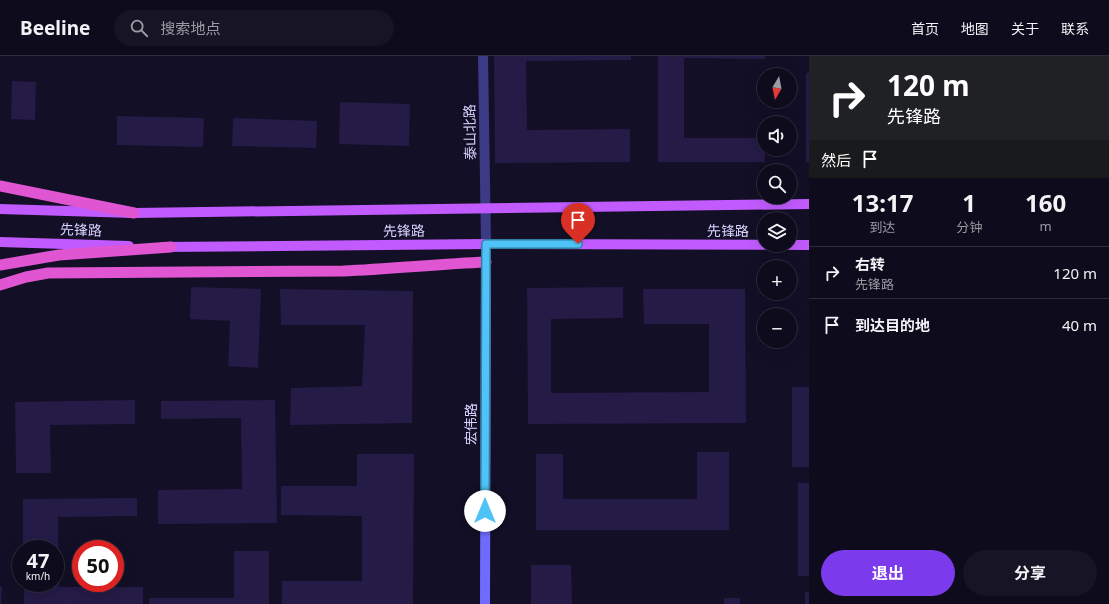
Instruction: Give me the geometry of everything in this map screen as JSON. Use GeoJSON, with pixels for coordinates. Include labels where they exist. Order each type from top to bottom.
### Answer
{"type":"FeatureCollection","features":[{"type":"Feature","properties":{"kind":"highway"},"geometry":{"type":"LineString","coordinates":[[0,186],[134,213]]}},
{"type":"Feature","properties":{"kind":"highway"},"geometry":{"type":"LineString","coordinates":[[0,266],[59,255],[171,247]]}},
{"type":"Feature","properties":{"kind":"highway"},"geometry":{"type":"LineString","coordinates":[[0,285],[26,276],[48,273],[343,271],[390,269],[433,264],[486,262]]}},
{"type":"Feature","properties":{"kind":"main road"},"geometry":{"type":"LineString","coordinates":[[0,209],[134,213],[485,207],[809,204]]}},
{"type":"Feature","properties":{"kind":"main road","name":"先锋路"},"geometry":{"type":"LineString","coordinates":[[0,242],[171,247],[486,244],[809,245]]}},
{"type":"Feature","properties":{"kind":"main road","name":"宏伟路"},"geometry":{"type":"LineString","coordinates":[[485,604],[486,244]]}},
{"type":"Feature","properties":{"kind":"street","name":"泰山北路"},"geometry":{"type":"LineString","coordinates":[[483,56],[486,244]]}},
{"type":"Feature","properties":{"kind":"building"},"geometry":{"type":"Polygon","coordinates":[[[494,56],[631,56],[631,60],[526,61],[527,130],[630,129],[630,162],[495,163],[494,56]]]}},
{"type":"Feature","properties":{"kind":"building"},"geometry":{"type":"Polygon","coordinates":[[[658,56],[765,56],[765,59],[684,58],[684,138],[757,138],[757,156],[765,156],[765,162],[658,162],[658,56]]]}},
{"type":"Feature","properties":{"kind":"building"},"geometry":{"type":"Polygon","coordinates":[[[806,73],[809,73],[809,162],[806,162],[806,73]]]}},
{"type":"Feature","properties":{"kind":"building"},"geometry":{"type":"Polygon","coordinates":[[[12,81],[36,82],[35,120],[11,119],[12,81]]]}},
{"type":"Feature","properties":{"kind":"building"},"geometry":{"type":"Polygon","coordinates":[[[340,102],[410,104],[409,146],[339,144],[340,102]]]}},
{"type":"Feature","properties":{"kind":"building"},"geometry":{"type":"Polygon","coordinates":[[[117,116],[204,118],[203,147],[117,145],[117,116]]]}},
{"type":"Feature","properties":{"kind":"building"},"geometry":{"type":"Polygon","coordinates":[[[233,118],[317,121],[316,148],[232,146],[233,118]]]}},
{"type":"Feature","properties":{"kind":"building"},"geometry":{"type":"Polygon","coordinates":[[[191,287],[261,289],[258,368],[228,366],[230,321],[190,319],[191,287]]]}},
{"type":"Feature","properties":{"kind":"building"},"geometry":{"type":"Polygon","coordinates":[[[623,287],[623,318],[551,319],[551,393],[709,392],[709,324],[644,324],[643,289],[745,289],[746,423],[528,424],[527,288],[623,287]]]}},
{"type":"Feature","properties":{"kind":"building"},"geometry":{"type":"Polygon","coordinates":[[[280,289],[413,291],[412,423],[290,425],[291,388],[362,386],[365,325],[281,325],[280,289]]]}},
{"type":"Feature","properties":{"kind":"building"},"geometry":{"type":"Polygon","coordinates":[[[792,387],[809,387],[809,467],[792,467],[792,387]]]}},
{"type":"Feature","properties":{"kind":"building"},"geometry":{"type":"Polygon","coordinates":[[[135,400],[135,424],[50,425],[51,473],[16,473],[15,402],[135,400]]]}},
{"type":"Feature","properties":{"kind":"building"},"geometry":{"type":"Polygon","coordinates":[[[275,400],[277,523],[158,524],[158,490],[242,489],[241,418],[161,419],[161,401],[275,400]]]}},
{"type":"Feature","properties":{"kind":"building"},"geometry":{"type":"Polygon","coordinates":[[[697,452],[729,452],[729,530],[536,530],[536,454],[563,454],[563,499],[697,499],[697,452]]]}},
{"type":"Feature","properties":{"kind":"building"},"geometry":{"type":"Polygon","coordinates":[[[357,454],[414,454],[413,604],[282,604],[282,581],[362,581],[362,516],[281,515],[281,486],[357,486],[357,454]]]}},
{"type":"Feature","properties":{"kind":"building"},"geometry":{"type":"Polygon","coordinates":[[[798,483],[809,483],[809,576],[798,576],[798,483]]]}},
{"type":"Feature","properties":{"kind":"building"},"geometry":{"type":"Polygon","coordinates":[[[137,498],[137,516],[58,517],[58,540],[23,540],[23,499],[137,498]]]}},
{"type":"Feature","properties":{"kind":"building"},"geometry":{"type":"Polygon","coordinates":[[[234,551],[269,551],[269,604],[149,604],[149,598],[234,598],[234,551]]]}},
{"type":"Feature","properties":{"kind":"building"},"geometry":{"type":"Polygon","coordinates":[[[531,565],[571,565],[572,604],[531,604],[531,565]]]}},
{"type":"Feature","properties":{"kind":"building"},"geometry":{"type":"Polygon","coordinates":[[[0,587],[2,587],[1,604],[0,604],[0,587]]]}},
{"type":"Feature","properties":{"kind":"building"},"geometry":{"type":"Polygon","coordinates":[[[64,587],[72,587],[72,592],[124,592],[124,587],[143,587],[143,604],[24,604],[24,592],[64,592],[64,587]]]}},
{"type":"Feature","properties":{"kind":"building"},"geometry":{"type":"Polygon","coordinates":[[[805,592],[809,592],[809,604],[805,604],[805,592]]]}},
{"type":"Feature","properties":{"kind":"building"},"geometry":{"type":"Polygon","coordinates":[[[724,598],[740,598],[740,604],[724,604],[724,598]]]}},
{"type":"Feature","properties":{"kind":"route"},"geometry":{"type":"LineString","coordinates":[[485,511],[486,244],[578,244]]}}]}
